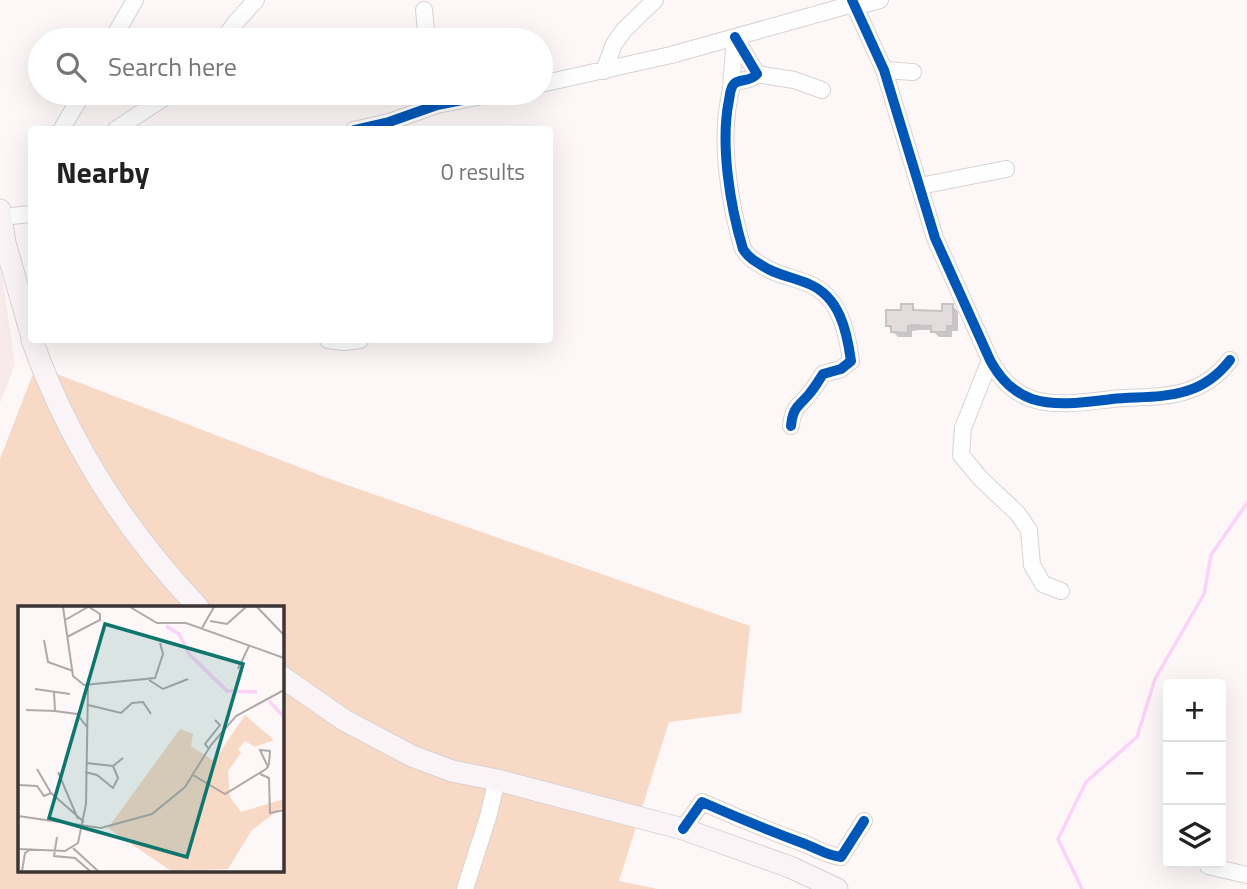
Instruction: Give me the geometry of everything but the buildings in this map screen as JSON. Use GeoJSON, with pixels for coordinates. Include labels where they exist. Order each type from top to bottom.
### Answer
{"type":"FeatureCollection","features":[{"type":"Feature","properties":{"kind":"main road"},"geometry":{"type":"LineString","coordinates":[[0,210],[3,239],[28,324]]}},
{"type":"Feature","properties":{"kind":"main road"},"geometry":{"type":"LineString","coordinates":[[34,343],[60,409],[97,479],[140,542],[197,606]]}},
{"type":"Feature","properties":{"kind":"main road"},"geometry":{"type":"LineString","coordinates":[[284,678],[344,720],[412,756],[452,771],[497,780],[683,830],[790,867],[837,889]]}},
{"type":"Feature","properties":{"kind":"street"},"geometry":{"type":"LineString","coordinates":[[120,28],[135,0]]}},
{"type":"Feature","properties":{"kind":"street"},"geometry":{"type":"LineString","coordinates":[[232,28],[256,0]]}},
{"type":"Feature","properties":{"kind":"street"},"geometry":{"type":"LineString","coordinates":[[604,71],[614,44],[624,30],[655,0]]}},
{"type":"Feature","properties":{"kind":"street"},"geometry":{"type":"LineString","coordinates":[[553,82],[671,55],[853,4],[880,0]]}},
{"type":"Feature","properties":{"kind":"street"},"geometry":{"type":"LineString","coordinates":[[853,4],[884,70],[935,238],[990,360],[997,373],[1012,388],[1033,399],[1081,403],[1166,397],[1183,393],[1222,370],[1230,360]]}},
{"type":"Feature","properties":{"kind":"street"},"geometry":{"type":"LineString","coordinates":[[424,10],[426,28]]}},
{"type":"Feature","properties":{"kind":"street"},"geometry":{"type":"LineString","coordinates":[[735,37],[757,74],[793,80],[822,90]]}},
{"type":"Feature","properties":{"kind":"street"},"geometry":{"type":"LineString","coordinates":[[735,37],[724,139],[743,249],[748,257],[757,263],[774,272],[813,285],[826,295],[842,321],[848,338],[851,362],[841,369],[823,374],[792,413],[791,426]]}},
{"type":"Feature","properties":{"kind":"street"},"geometry":{"type":"LineString","coordinates":[[884,70],[913,72]]}},
{"type":"Feature","properties":{"kind":"street"},"geometry":{"type":"LineString","coordinates":[[731,88],[757,74]]}},
{"type":"Feature","properties":{"kind":"street"},"geometry":{"type":"LineString","coordinates":[[63,126],[76,105]]}},
{"type":"Feature","properties":{"kind":"street"},"geometry":{"type":"LineString","coordinates":[[122,126],[153,105]]}},
{"type":"Feature","properties":{"kind":"street"},"geometry":{"type":"LineString","coordinates":[[390,126],[427,105]]}},
{"type":"Feature","properties":{"kind":"street"},"geometry":{"type":"LineString","coordinates":[[920,186],[1006,169]]}},
{"type":"Feature","properties":{"kind":"street"},"geometry":{"type":"LineString","coordinates":[[0,217],[28,214]]}},
{"type":"Feature","properties":{"kind":"street"},"geometry":{"type":"LineString","coordinates":[[990,360],[963,428],[961,455],[1024,522],[1029,530],[1032,565],[1043,584],[1061,591]]}},
{"type":"Feature","properties":{"kind":"street"},"geometry":{"type":"LineString","coordinates":[[465,889],[497,780]]}},
{"type":"Feature","properties":{"kind":"street"},"geometry":{"type":"LineString","coordinates":[[683,830],[702,802],[773,834],[808,845],[828,856],[841,858],[864,821]]}},
{"type":"Feature","properties":{"kind":"street"},"geometry":{"type":"LineString","coordinates":[[1217,868],[1247,875]]}},
{"type":"Feature","properties":{"kind":"shaded area"},"geometry":{"type":"Polygon","coordinates":[[[0,261],[15,364],[0,403],[0,261]]]}},
{"type":"Feature","properties":{"kind":"shaded area"},"geometry":{"type":"Polygon","coordinates":[[[36,366],[330,479],[750,626],[741,713],[669,722],[619,881],[658,889],[0,889],[0,459],[36,366]]]}},
{"type":"Feature","properties":{"kind":"waterway"},"geometry":{"type":"LineString","coordinates":[[1082,889],[1058,839],[1086,782],[1137,737],[1155,679],[1204,594],[1211,555],[1247,503]]}},
{"type":"Feature","properties":{"kind":"cycle path"},"geometry":{"type":"LineString","coordinates":[[852,0],[884,70],[935,238],[990,360],[1007,383],[1025,396],[1052,403],[1161,396],[1190,390],[1204,383],[1218,374],[1230,360]]}},
{"type":"Feature","properties":{"kind":"cycle path"},"geometry":{"type":"LineString","coordinates":[[735,37],[757,74],[751,79],[736,82],[733,86],[726,117],[728,175],[743,249],[768,269],[809,284],[828,297],[844,327],[851,361],[841,369],[823,374],[795,410],[791,426]]}},
{"type":"Feature","properties":{"kind":"cycle path"},"geometry":{"type":"LineString","coordinates":[[372,126],[437,105]]}},
{"type":"Feature","properties":{"kind":"cycle path"},"geometry":{"type":"LineString","coordinates":[[683,829],[702,802],[827,854],[841,857],[864,821]]}}]}
